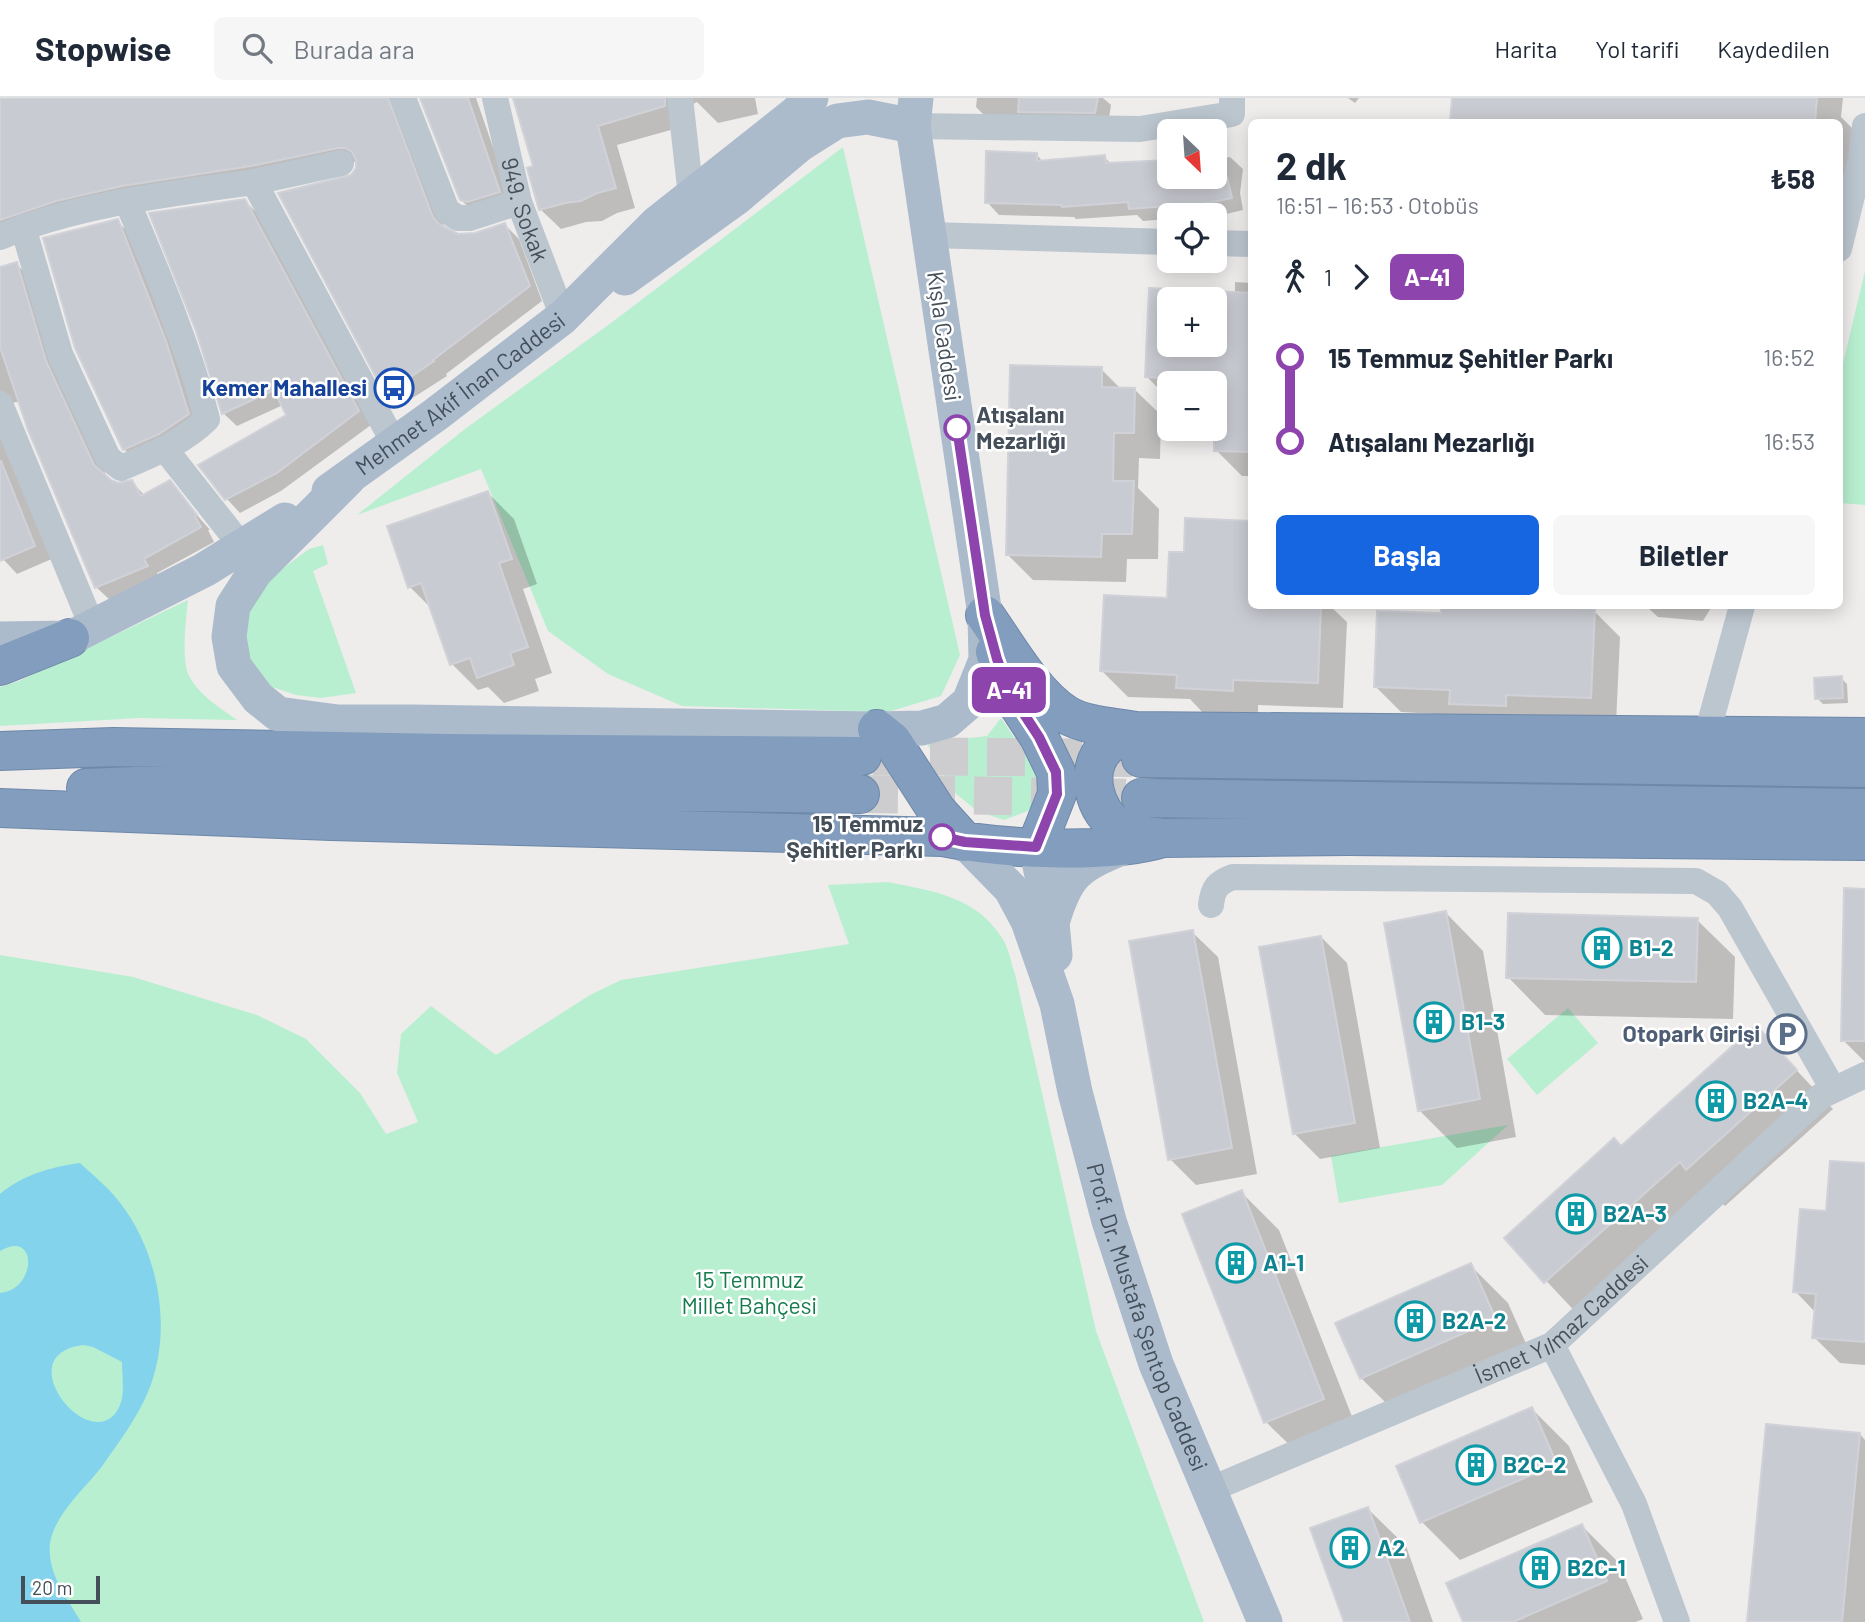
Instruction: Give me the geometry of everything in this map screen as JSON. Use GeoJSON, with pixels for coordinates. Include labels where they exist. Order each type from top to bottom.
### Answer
{"type":"FeatureCollection","features":[{"type":"Feature","properties":{"kind":"highway"},"geometry":{"type":"LineString","coordinates":[[985,615],[1044,695],[1066,715],[1090,722],[1138,745],[1865,768]]}},
{"type":"Feature","properties":{"kind":"highway"},"geometry":{"type":"LineString","coordinates":[[985,615],[1009,691],[1039,737],[1056,772],[1057,794],[1036,847]]}},
{"type":"Feature","properties":{"kind":"highway"},"geometry":{"type":"LineString","coordinates":[[0,666],[81,632]]}},
{"type":"Feature","properties":{"kind":"highway"},"geometry":{"type":"LineString","coordinates":[[1865,737],[1707,734],[1107,745],[1098,757],[1094,769],[1100,809],[1118,827],[1134,835],[1163,838],[1349,836],[1865,841]]}},
{"type":"Feature","properties":{"kind":"highway"},"geometry":{"type":"LineString","coordinates":[[0,751],[113,747],[474,753],[892,741],[937,811],[965,842]]}},
{"type":"Feature","properties":{"kind":"highway"},"geometry":{"type":"LineString","coordinates":[[0,791],[160,785],[860,794]]}},
{"type":"Feature","properties":{"kind":"highway"},"geometry":{"type":"LineString","coordinates":[[1141,798],[1865,808]]}},
{"type":"Feature","properties":{"kind":"highway"},"geometry":{"type":"LineString","coordinates":[[0,808],[331,821],[942,837],[965,842],[1036,847],[1124,847],[1163,838]]}},
{"type":"Feature","properties":{"kind":"main road","name":"Mehmet Akif İnan Caddesi"},"geometry":{"type":"LineString","coordinates":[[81,632],[170,589],[243,548],[395,445],[563,317],[656,224],[795,114],[811,98]]}},
{"type":"Feature","properties":{"kind":"main road","name":"Kışla Caddesi"},"geometry":{"type":"LineString","coordinates":[[348,479],[255,572],[233,606],[229,637],[234,666],[258,698],[278,714],[338,722],[427,722],[869,743],[947,721],[969,702],[986,660],[985,615],[929,235],[914,112]]}},
{"type":"Feature","properties":{"kind":"main road"},"geometry":{"type":"LineString","coordinates":[[563,317],[624,279],[736,198],[799,145],[837,121],[914,112]]}},
{"type":"Feature","properties":{"kind":"main road"},"geometry":{"type":"LineString","coordinates":[[0,639],[81,632]]}},
{"type":"Feature","properties":{"kind":"main road"},"geometry":{"type":"LineString","coordinates":[[965,842],[1011,889],[1028,921],[1057,1004]]}},
{"type":"Feature","properties":{"kind":"main road"},"geometry":{"type":"LineString","coordinates":[[1036,847],[1052,923],[1057,1004]]}},
{"type":"Feature","properties":{"kind":"main road"},"geometry":{"type":"LineString","coordinates":[[1052,923],[1063,890],[1072,876],[1094,859],[1124,847]]}},
{"type":"Feature","properties":{"kind":"main road","name":"Prof. Dr. Mustafa Şentop Caddesi"},"geometry":{"type":"LineString","coordinates":[[1057,1004],[1075,1092],[1109,1221],[1156,1364],[1265,1622]]}},
{"type":"Feature","properties":{"kind":"street"},"geometry":{"type":"LineString","coordinates":[[403,98],[447,211],[458,218],[470,218],[519,202]]}},
{"type":"Feature","properties":{"kind":"street","name":"949. Sokak"},"geometry":{"type":"LineString","coordinates":[[495,98],[519,202],[563,317]]}},
{"type":"Feature","properties":{"kind":"street"},"geometry":{"type":"LineString","coordinates":[[680,98],[691,196]]}},
{"type":"Feature","properties":{"kind":"street"},"geometry":{"type":"LineString","coordinates":[[914,112],[1140,129],[1232,106]]}},
{"type":"Feature","properties":{"kind":"street"},"geometry":{"type":"LineString","coordinates":[[1843,233],[1861,159],[1865,126]]}},
{"type":"Feature","properties":{"kind":"street"},"geometry":{"type":"LineString","coordinates":[[127,201],[157,273],[200,392],[207,419],[197,430],[165,449],[121,468],[108,458],[60,354],[11,232],[127,201],[254,182],[341,163]]}},
{"type":"Feature","properties":{"kind":"street"},"geometry":{"type":"LineString","coordinates":[[254,182],[395,445]]}},
{"type":"Feature","properties":{"kind":"street"},"geometry":{"type":"LineString","coordinates":[[929,235],[1157,242]]}},
{"type":"Feature","properties":{"kind":"street"},"geometry":{"type":"LineString","coordinates":[[1227,243],[1248,244]]}},
{"type":"Feature","properties":{"kind":"street"},"geometry":{"type":"LineString","coordinates":[[0,404],[81,632]]}},
{"type":"Feature","properties":{"kind":"street"},"geometry":{"type":"LineString","coordinates":[[165,449],[243,548]]}},
{"type":"Feature","properties":{"kind":"street"},"geometry":{"type":"LineString","coordinates":[[1707,734],[1741,609]]}},
{"type":"Feature","properties":{"kind":"street"},"geometry":{"type":"LineString","coordinates":[[1211,905],[1213,890],[1221,882],[1233,877],[1696,881],[1717,893],[1730,908],[1833,1089]]}},
{"type":"Feature","properties":{"kind":"street","name":"İsmet Yılmaz Caddesi"},"geometry":{"type":"LineString","coordinates":[[1209,1490],[1552,1345],[1821,1096],[1865,1076]]}},
{"type":"Feature","properties":{"kind":"street"},"geometry":{"type":"LineString","coordinates":[[1552,1345],[1634,1504],[1677,1622]]}},
{"type":"Feature","properties":{"kind":"green space","name":"Atışalanı Mezarlığı"},"geometry":{"type":"Polygon","coordinates":[[[843,147],[960,655],[941,696],[888,712],[682,706],[608,674],[548,631],[481,469],[357,515],[465,429],[611,323],[843,147]]]}},
{"type":"Feature","properties":{"kind":"green space"},"geometry":{"type":"Polygon","coordinates":[[[1865,271],[1865,505],[1843,503],[1843,363],[1865,271]]]}},
{"type":"Feature","properties":{"kind":"green space"},"geometry":{"type":"Polygon","coordinates":[[[323,545],[328,564],[313,571],[356,693],[321,698],[296,695],[260,683],[246,656],[241,626],[258,587],[309,549],[323,545]]]}},
{"type":"Feature","properties":{"kind":"green space"},"geometry":{"type":"Polygon","coordinates":[[[188,600],[185,650],[189,676],[204,695],[237,720],[139,718],[0,726],[0,687],[19,681],[188,600]]]}},
{"type":"Feature","properties":{"kind":"green space"},"geometry":{"type":"Polygon","coordinates":[[[1001,718],[1037,771],[1041,793],[1028,811],[1004,820],[977,811],[954,792],[927,743],[987,736],[1001,718]]]}},
{"type":"Feature","properties":{"kind":"green space","name":"15 Temmuz Millet Bahçesi"},"geometry":{"type":"Polygon","coordinates":[[[888,882],[937,893],[966,904],[991,924],[1006,946],[1015,974],[1096,1331],[1204,1622],[0,1622],[0,955],[133,977],[257,1015],[306,1039],[360,1093],[386,1134],[418,1122],[397,1073],[401,1034],[431,1006],[496,1055],[590,995],[621,980],[849,944],[828,885],[888,882]]]}},
{"type":"Feature","properties":{"kind":"green space"},"geometry":{"type":"Polygon","coordinates":[[[1568,1008],[1598,1043],[1537,1095],[1507,1059],[1568,1008]]]}},
{"type":"Feature","properties":{"kind":"green space"},"geometry":{"type":"Polygon","coordinates":[[[1508,1125],[1442,1185],[1339,1203],[1331,1156],[1508,1125]]]}},
{"type":"Feature","properties":{"kind":"water"},"geometry":{"type":"Polygon","coordinates":[[[80,1163],[117,1198],[145,1247],[153,1270],[161,1320],[156,1369],[139,1411],[103,1465],[71,1502],[53,1533],[50,1555],[55,1576],[81,1622],[0,1622],[0,1293],[21,1282],[28,1262],[21,1247],[12,1246],[0,1251],[0,1194],[27,1177],[80,1163]],[[83,1345],[61,1353],[52,1367],[54,1384],[63,1400],[77,1414],[93,1422],[108,1419],[120,1405],[123,1384],[122,1362],[93,1347],[83,1345]]]}},
{"type":"Feature","properties":{"kind":"building"},"geometry":{"type":"Polygon","coordinates":[[[0,98],[388,98],[433,217],[439,224],[458,234],[475,233],[505,223],[530,286],[434,361],[385,394],[278,193],[351,175],[356,168],[352,152],[338,148],[251,166],[122,186],[56,201],[0,220],[0,98]]]}},
{"type":"Feature","properties":{"kind":"building"},"geometry":{"type":"Polygon","coordinates":[[[420,98],[468,98],[500,192],[467,202],[460,200],[420,98]]]}},
{"type":"Feature","properties":{"kind":"building"},"geometry":{"type":"Polygon","coordinates":[[[513,98],[665,98],[665,106],[598,126],[616,188],[581,201],[539,210],[527,168],[533,166],[513,98]]]}},
{"type":"Feature","properties":{"kind":"building"},"geometry":{"type":"Polygon","coordinates":[[[1019,98],[1098,98],[1095,113],[1018,112],[1019,98]]]}},
{"type":"Feature","properties":{"kind":"building"},"geometry":{"type":"Polygon","coordinates":[[[1452,98],[1817,98],[1815,119],[1450,119],[1452,98]]]}},
{"type":"Feature","properties":{"kind":"building"},"geometry":{"type":"Polygon","coordinates":[[[986,151],[1037,153],[1037,161],[1105,155],[1106,163],[1157,161],[1157,189],[1227,189],[1227,177],[1232,198],[1208,203],[1157,203],[1157,207],[1129,209],[1128,202],[1062,207],[985,203],[986,151]]]}},
{"type":"Feature","properties":{"kind":"building"},"geometry":{"type":"Polygon","coordinates":[[[245,199],[359,411],[277,473],[225,500],[198,465],[286,415],[274,390],[222,414],[196,331],[149,213],[245,199]]]}},
{"type":"Feature","properties":{"kind":"building"},"geometry":{"type":"Polygon","coordinates":[[[118,219],[166,341],[189,414],[159,434],[123,450],[75,348],[43,238],[118,219]]]}},
{"type":"Feature","properties":{"kind":"building"},"geometry":{"type":"Polygon","coordinates":[[[17,262],[46,361],[94,465],[118,483],[132,480],[141,496],[170,480],[197,515],[195,516],[201,527],[144,559],[148,566],[95,588],[28,430],[0,347],[0,267],[17,262]]]}},
{"type":"Feature","properties":{"kind":"building"},"geometry":{"type":"Polygon","coordinates":[[[1149,288],[1157,288],[1157,357],[1227,357],[1227,292],[1248,293],[1248,452],[1214,451],[1214,441],[1227,441],[1227,371],[1157,371],[1157,378],[1145,377],[1149,288]]]}},
{"type":"Feature","properties":{"kind":"building"},"geometry":{"type":"Polygon","coordinates":[[[1010,365],[1102,367],[1102,387],[1135,388],[1134,433],[1114,433],[1113,481],[1134,481],[1132,534],[1102,534],[1101,557],[1006,555],[1010,365]]]}},
{"type":"Feature","properties":{"kind":"building"},"geometry":{"type":"Polygon","coordinates":[[[0,462],[35,546],[0,561],[0,462]]]}},
{"type":"Feature","properties":{"kind":"building"},"geometry":{"type":"Polygon","coordinates":[[[488,491],[512,559],[499,563],[528,647],[510,653],[514,665],[477,678],[470,658],[450,665],[421,583],[408,588],[387,526],[488,491]]]}},
{"type":"Feature","properties":{"kind":"building"},"geometry":{"type":"Polygon","coordinates":[[[1185,518],[1248,521],[1248,609],[1321,609],[1318,683],[1233,680],[1233,691],[1176,688],[1177,675],[1100,671],[1104,595],[1167,598],[1169,552],[1184,552],[1185,518]]]}},
{"type":"Feature","properties":{"kind":"building"},"geometry":{"type":"Polygon","coordinates":[[[1441,609],[1595,609],[1591,698],[1506,695],[1506,706],[1449,704],[1450,690],[1374,687],[1377,611],[1441,613],[1441,609]]]}},
{"type":"Feature","properties":{"kind":"building"},"geometry":{"type":"Polygon","coordinates":[[[1842,676],[1843,698],[1815,699],[1814,678],[1842,676]]]}},
{"type":"Feature","properties":{"kind":"building"},"geometry":{"type":"Polygon","coordinates":[[[1844,888],[1865,889],[1865,1041],[1841,1041],[1844,888]]]}},
{"type":"Feature","properties":{"kind":"building","name":"B1-3"},"geometry":{"type":"Polygon","coordinates":[[[1446,911],[1480,1099],[1418,1111],[1384,923],[1446,911]]]}},
{"type":"Feature","properties":{"kind":"building","name":"B1-2"},"geometry":{"type":"Polygon","coordinates":[[[1508,913],[1698,918],[1696,982],[1506,978],[1508,913]]]}},
{"type":"Feature","properties":{"kind":"building"},"geometry":{"type":"Polygon","coordinates":[[[1193,930],[1232,1148],[1168,1160],[1129,941],[1193,930]]]}},
{"type":"Feature","properties":{"kind":"building"},"geometry":{"type":"Polygon","coordinates":[[[1321,936],[1355,1123],[1293,1134],[1259,947],[1321,936]]]}},
{"type":"Feature","properties":{"kind":"building"},"geometry":{"type":"Polygon","coordinates":[[[1756,1025],[1797,1070],[1686,1170],[1680,1162],[1544,1283],[1504,1238],[1614,1138],[1621,1146],[1756,1025]]]}},
{"type":"Feature","properties":{"kind":"building"},"geometry":{"type":"Polygon","coordinates":[[[1830,1161],[1865,1163],[1865,1342],[1812,1338],[1816,1294],[1793,1292],[1800,1209],[1826,1211],[1830,1161]]]}},
{"type":"Feature","properties":{"kind":"building","name":"A1-1"},"geometry":{"type":"Polygon","coordinates":[[[1242,1190],[1324,1399],[1264,1423],[1182,1214],[1242,1190]]]}},
{"type":"Feature","properties":{"kind":"building","name":"B2A-2"},"geometry":{"type":"Polygon","coordinates":[[[1471,1263],[1496,1319],[1360,1379],[1335,1323],[1471,1263]]]}},
{"type":"Feature","properties":{"kind":"building","name":"B2C-2"},"geometry":{"type":"Polygon","coordinates":[[[1532,1407],[1557,1464],[1420,1523],[1396,1466],[1532,1407]]]}},
{"type":"Feature","properties":{"kind":"building"},"geometry":{"type":"Polygon","coordinates":[[[1766,1424],[1860,1433],[1842,1622],[1747,1622],[1766,1424]]]}},
{"type":"Feature","properties":{"kind":"building","name":"A2"},"geometry":{"type":"Polygon","coordinates":[[[1368,1507],[1410,1622],[1344,1622],[1310,1528],[1368,1507]]]}},
{"type":"Feature","properties":{"kind":"building","name":"B2C-1"},"geometry":{"type":"Polygon","coordinates":[[[1582,1524],[1607,1581],[1513,1622],[1463,1622],[1446,1583],[1582,1524]]]}},
{"type":"Feature","properties":{"kind":"tunnel"},"geometry":{"type":"LineString","coordinates":[[873,756],[1132,758]]}},
{"type":"Feature","properties":{"kind":"tunnel"},"geometry":{"type":"LineString","coordinates":[[860,794],[1141,798]]}},
{"type":"Feature","properties":{"kind":"bus line","name":"A-41"},"geometry":{"type":"LineString","coordinates":[[942,837],[965,842],[1036,847],[1057,794],[1056,772],[1039,737],[1009,691],[997,659],[985,615],[957,428]]}},
{"type":"Feature","properties":{"kind":"place","name":"Kemer Mahallesi"},"geometry":{"type":"Point","coordinates":[394,388]}},
{"type":"Feature","properties":{"kind":"place","name":"Atışalanı Mezarlığı"},"geometry":{"type":"Point","coordinates":[957,428]}},
{"type":"Feature","properties":{"kind":"place","name":"15 Temmuz Şehitler Parkı"},"geometry":{"type":"Point","coordinates":[942,837]}},
{"type":"Feature","properties":{"kind":"place","name":"B1-2"},"geometry":{"type":"Point","coordinates":[1602,948]}},
{"type":"Feature","properties":{"kind":"place","name":"B1-3"},"geometry":{"type":"Point","coordinates":[1434,1022]}},
{"type":"Feature","properties":{"kind":"place","name":"Otopark Girişi"},"geometry":{"type":"Point","coordinates":[1787,1034]}},
{"type":"Feature","properties":{"kind":"place","name":"B2A-4"},"geometry":{"type":"Point","coordinates":[1716,1101]}},
{"type":"Feature","properties":{"kind":"place","name":"B2A-3"},"geometry":{"type":"Point","coordinates":[1576,1214]}},
{"type":"Feature","properties":{"kind":"place","name":"A1-1"},"geometry":{"type":"Point","coordinates":[1236,1263]}},
{"type":"Feature","properties":{"kind":"place","name":"B2A-2"},"geometry":{"type":"Point","coordinates":[1415,1321]}},
{"type":"Feature","properties":{"kind":"place","name":"B2C-2"},"geometry":{"type":"Point","coordinates":[1476,1465]}},
{"type":"Feature","properties":{"kind":"place","name":"A2"},"geometry":{"type":"Point","coordinates":[1350,1548]}},
{"type":"Feature","properties":{"kind":"place","name":"B2C-1"},"geometry":{"type":"Point","coordinates":[1540,1568]}}]}
